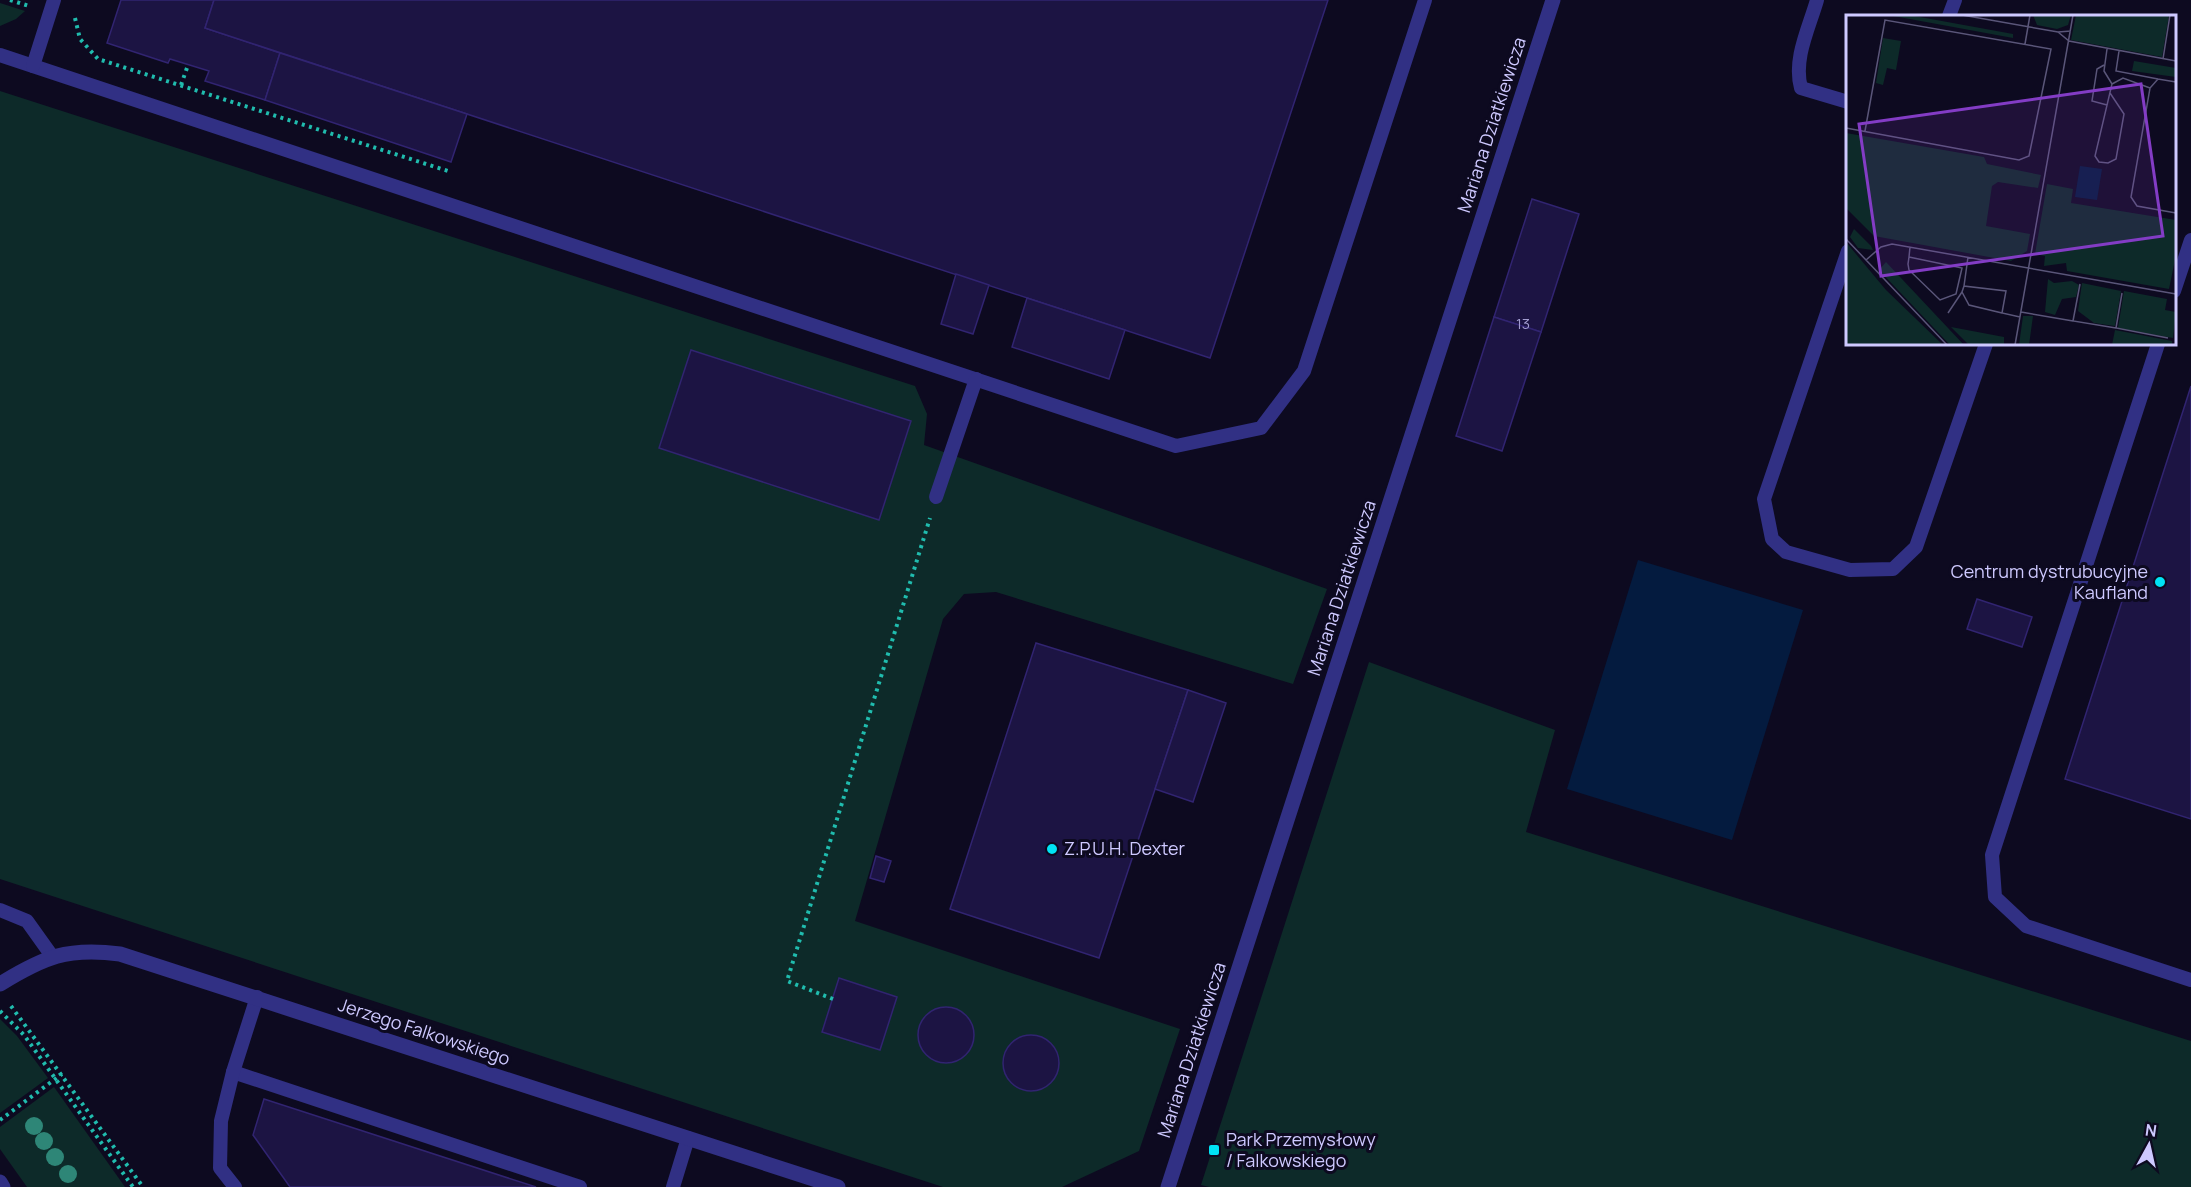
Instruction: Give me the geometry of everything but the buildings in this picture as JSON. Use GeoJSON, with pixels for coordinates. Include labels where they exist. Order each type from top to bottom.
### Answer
{"type":"FeatureCollection","features":[{"type":"Feature","properties":{"kind":"street","name":"Mariana Dziatkiewicza"},"geometry":{"type":"LineString","coordinates":[[1168,1187],[1553,0]]}},
{"type":"Feature","properties":{"kind":"street","name":"Jerzego Falkowskiego"},"geometry":{"type":"LineString","coordinates":[[0,984],[32,964],[52,956],[88,951],[120,954],[838,1187]]}},
{"type":"Feature","properties":{"kind":"street"},"geometry":{"type":"LineString","coordinates":[[0,1182],[3,1187]]}},
{"type":"Feature","properties":{"kind":"lane"},"geometry":{"type":"LineString","coordinates":[[33,66],[54,0]]}},
{"type":"Feature","properties":{"kind":"lane"},"geometry":{"type":"LineString","coordinates":[[0,55],[1176,446],[1261,429],[1304,371],[1425,0]]}},
{"type":"Feature","properties":{"kind":"lane"},"geometry":{"type":"LineString","coordinates":[[1817,0],[1800,54],[1797,75],[1801,88],[1846,101]]}},
{"type":"Feature","properties":{"kind":"lane"},"geometry":{"type":"LineString","coordinates":[[1949,15],[1955,0]]}},
{"type":"Feature","properties":{"kind":"lane"},"geometry":{"type":"LineString","coordinates":[[2176,288],[2191,240]]}},
{"type":"Feature","properties":{"kind":"lane"},"geometry":{"type":"LineString","coordinates":[[1846,257],[1764,499],[1772,539],[1786,552],[1850,570],[1893,569],[1916,547],[1986,345]]}},
{"type":"Feature","properties":{"kind":"lane"},"geometry":{"type":"LineString","coordinates":[[2157,345],[1992,855],[1995,897],[2026,926],[2191,980]]}},
{"type":"Feature","properties":{"kind":"lane"},"geometry":{"type":"LineString","coordinates":[[936,497],[976,379]]}},
{"type":"Feature","properties":{"kind":"lane"},"geometry":{"type":"LineString","coordinates":[[0,910],[27,921],[52,956]]}},
{"type":"Feature","properties":{"kind":"lane"},"geometry":{"type":"LineString","coordinates":[[235,1187],[220,1168],[221,1121],[232,1072],[256,997]]}},
{"type":"Feature","properties":{"kind":"lane"},"geometry":{"type":"LineString","coordinates":[[232,1072],[580,1187]]}},
{"type":"Feature","properties":{"kind":"lane"},"geometry":{"type":"LineString","coordinates":[[674,1187],[688,1138]]}},
{"type":"Feature","properties":{"kind":"path"},"geometry":{"type":"LineString","coordinates":[[75,14],[75,26],[80,39],[98,59],[448,171]]}},
{"type":"Feature","properties":{"kind":"path"},"geometry":{"type":"LineString","coordinates":[[181,85],[188,65]]}},
{"type":"Feature","properties":{"kind":"path"},"geometry":{"type":"LineString","coordinates":[[833,999],[787,981],[936,497]]}},
{"type":"Feature","properties":{"kind":"path"},"geometry":{"type":"LineString","coordinates":[[7,1000],[143,1187]]}},
{"type":"Feature","properties":{"kind":"path"},"geometry":{"type":"LineString","coordinates":[[0,1011],[24,1035],[133,1187]]}},
{"type":"Feature","properties":{"kind":"path"},"geometry":{"type":"LineString","coordinates":[[0,1120],[62,1074]]}},
{"type":"Feature","properties":{"kind":"green space"},"geometry":{"type":"Polygon","coordinates":[[[0,3],[25,11],[16,19],[0,26],[0,3]]]}},
{"type":"Feature","properties":{"kind":"green space"},"geometry":{"type":"Polygon","coordinates":[[[0,91],[915,386],[927,414],[924,445],[1327,589],[1293,684],[996,592],[964,594],[943,619],[855,921],[1180,1029],[1139,1151],[1062,1187],[943,1187],[0,879],[0,91]]]}},
{"type":"Feature","properties":{"kind":"green space"},"geometry":{"type":"Polygon","coordinates":[[[1369,662],[1555,730],[1526,832],[2191,1041],[2191,1187],[1209,1187],[1201,1185],[1369,662]]]}},
{"type":"Feature","properties":{"kind":"green space"},"geometry":{"type":"Polygon","coordinates":[[[0,1019],[17,1036],[48,1078],[0,1113],[0,1019]]]}},
{"type":"Feature","properties":{"kind":"green space"},"geometry":{"type":"Polygon","coordinates":[[[54,1087],[125,1187],[27,1187],[0,1149],[0,1127],[54,1087]]]}},
{"type":"Feature","properties":{"kind":"water"},"geometry":{"type":"Polygon","coordinates":[[[1638,560],[1803,610],[1732,840],[1567,789],[1638,560]]]}},
{"type":"Feature","properties":{"kind":"place","name":"Centrum dystrubucyjne Kaufland"},"geometry":{"type":"Point","coordinates":[2160,582]}},
{"type":"Feature","properties":{"kind":"place","name":"Z.P.U.H. Dexter"},"geometry":{"type":"Point","coordinates":[1052,849]}},
{"type":"Feature","properties":{"kind":"place","name":"Park Przemysłowy / Falkowskiego"},"geometry":{"type":"Point","coordinates":[1214,1150]}}]}
